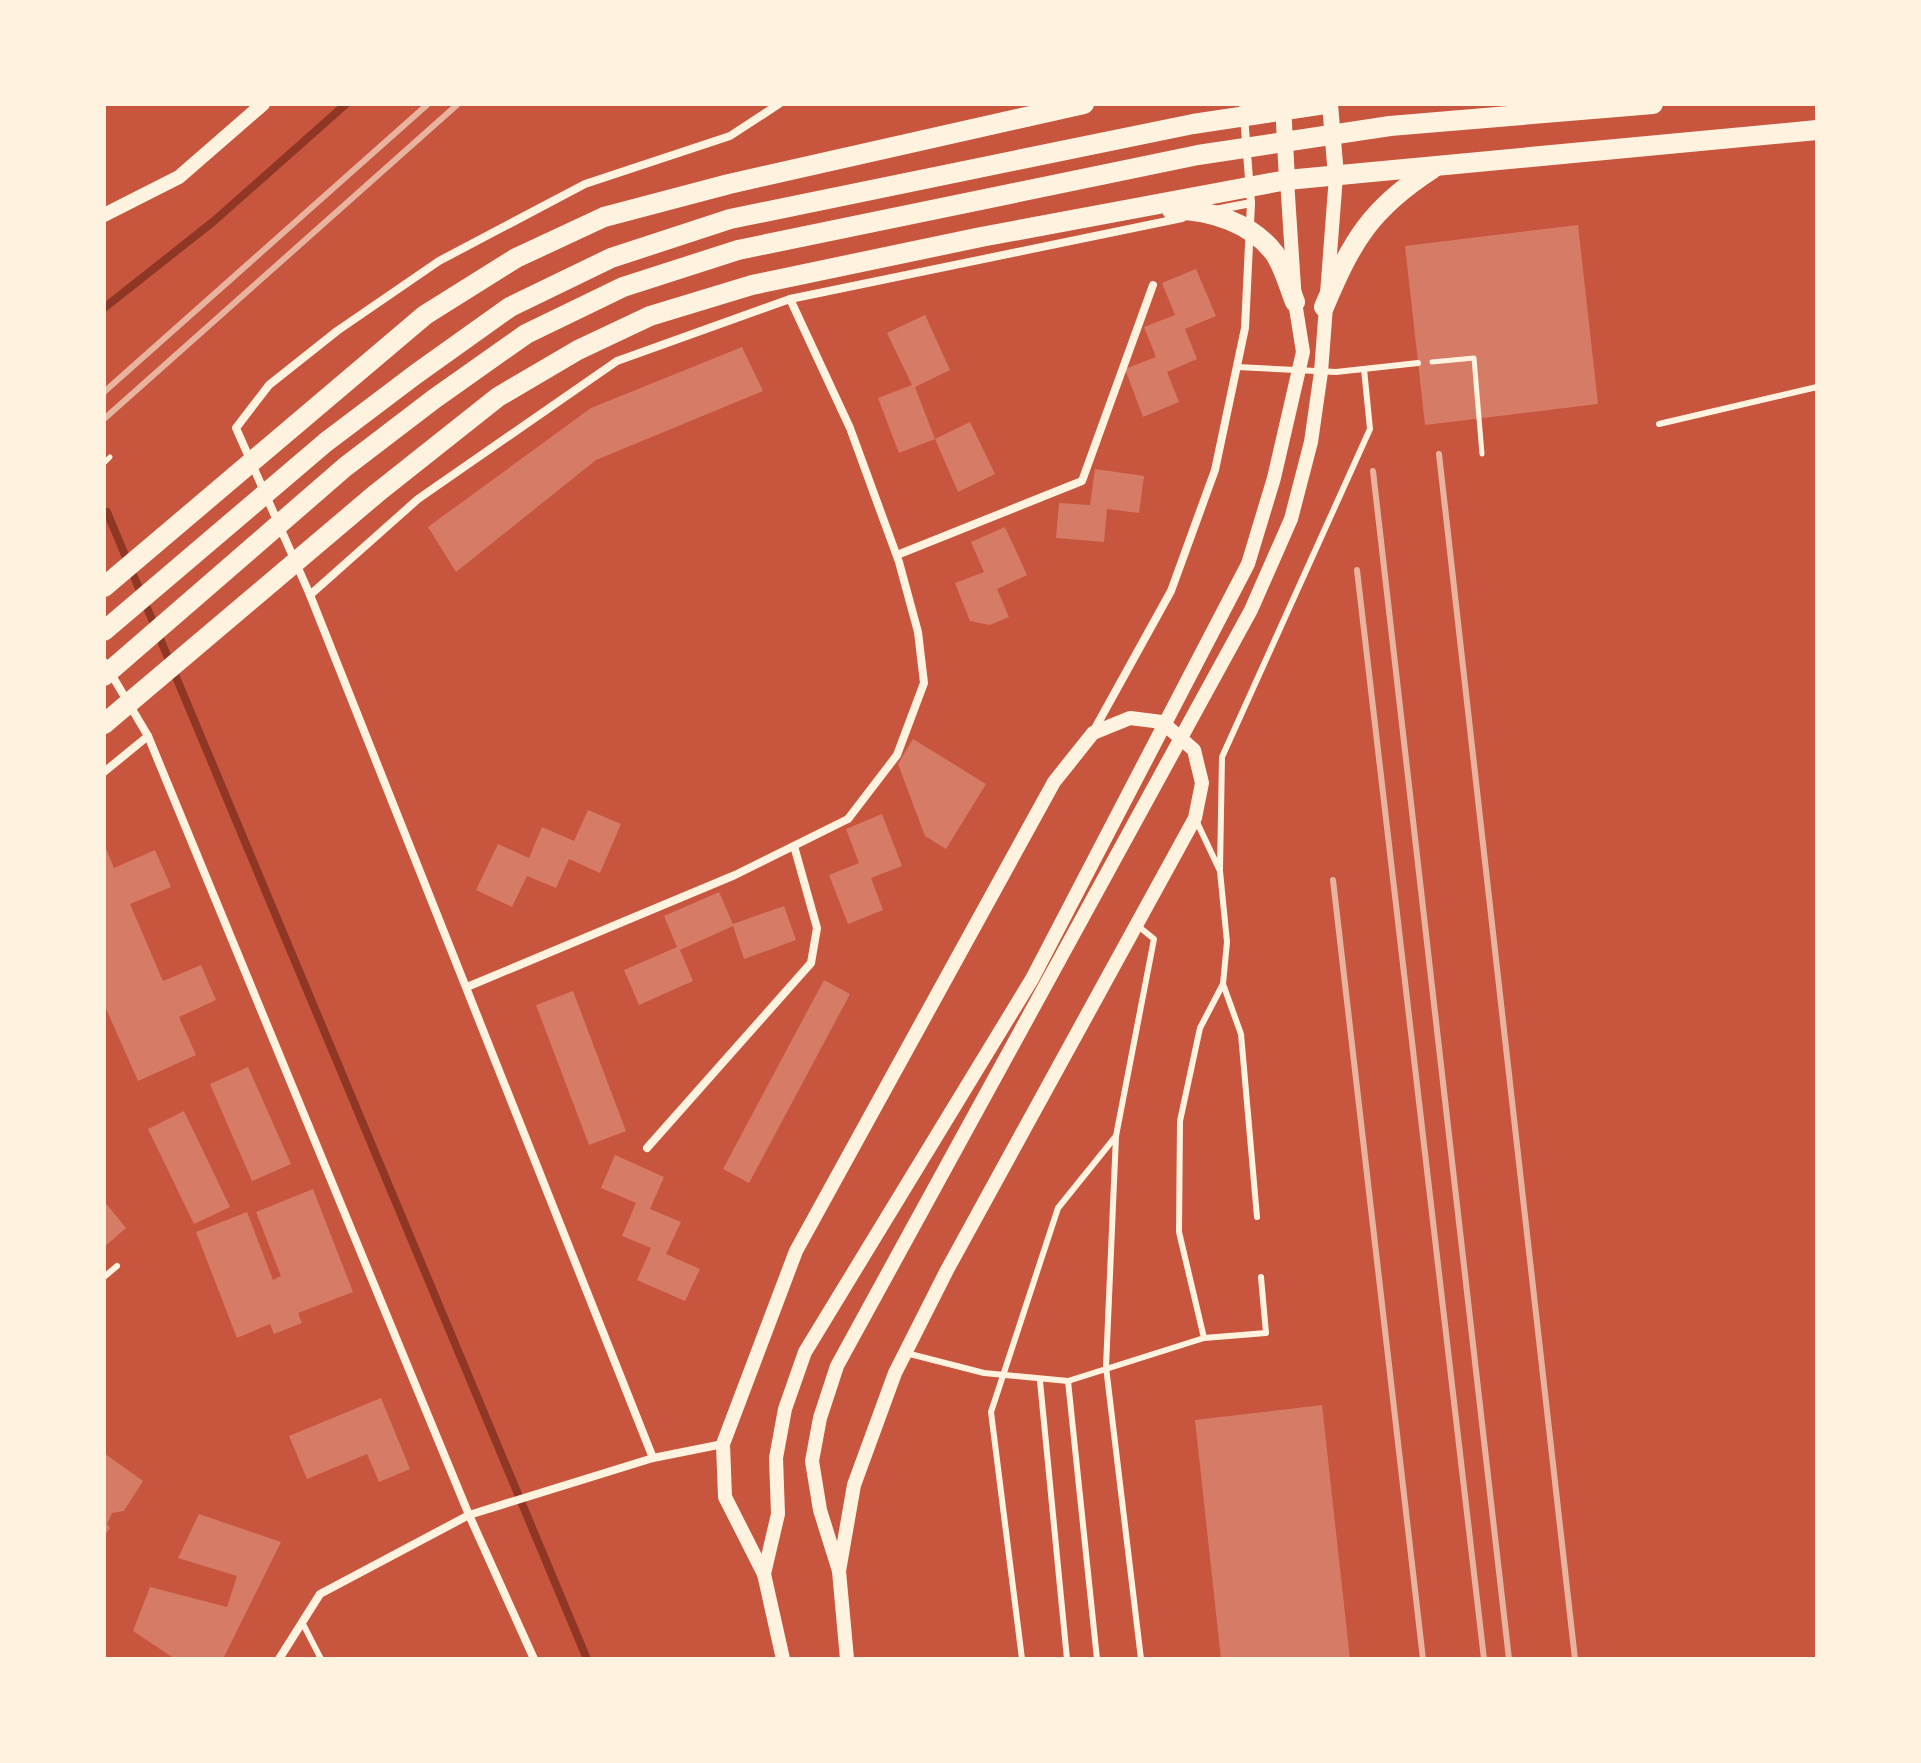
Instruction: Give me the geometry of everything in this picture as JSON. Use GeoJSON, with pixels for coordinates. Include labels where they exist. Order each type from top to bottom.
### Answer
{"type":"FeatureCollection","features":[{"type":"Feature","properties":{"kind":"highway"},"geometry":{"type":"LineString","coordinates":[[104,587],[425,315],[516,258],[604,217],[729,184],[1084,104]]}},
{"type":"Feature","properties":{"kind":"highway"},"geometry":{"type":"LineString","coordinates":[[104,631],[326,442],[416,374],[510,307],[611,258],[745,216],[1193,124],[1328,104]]}},
{"type":"Feature","properties":{"kind":"highway"},"geometry":{"type":"LineString","coordinates":[[104,676],[345,467],[421,409],[526,334],[623,287],[738,250],[1198,155],[1390,126],[1653,104]]}},
{"type":"Feature","properties":{"kind":"highway"},"geometry":{"type":"LineString","coordinates":[[104,724],[377,493],[498,397],[578,350],[650,316],[752,285],[1287,180],[1817,130]]}},
{"type":"Feature","properties":{"kind":"highway"},"geometry":{"type":"LineString","coordinates":[[1324,307],[1342,264],[1365,225],[1398,190],[1436,166]]}},
{"type":"Feature","properties":{"kind":"highway"},"geometry":{"type":"LineString","coordinates":[[1122,211],[1178,209],[1216,214],[1249,230],[1275,255],[1295,302]]}},
{"type":"Feature","properties":{"kind":"main road"},"geometry":{"type":"LineString","coordinates":[[1283,104],[1287,180]]}},
{"type":"Feature","properties":{"kind":"main road"},"geometry":{"type":"LineString","coordinates":[[1328,104],[1336,176]]}},
{"type":"Feature","properties":{"kind":"street"},"geometry":{"type":"LineString","coordinates":[[104,215],[179,177],[263,104]]}},
{"type":"Feature","properties":{"kind":"street"},"geometry":{"type":"LineString","coordinates":[[653,1458],[310,595],[236,428],[269,385],[337,331],[439,261],[585,184],[730,136],[779,104]]}},
{"type":"Feature","properties":{"kind":"street"},"geometry":{"type":"LineString","coordinates":[[783,1659],[764,1574],[725,1497],[723,1444],[796,1251],[1054,782],[1093,733],[1171,591],[1215,470],[1245,328],[1251,203],[1243,104]]}},
{"type":"Feature","properties":{"kind":"street"},"geometry":{"type":"LineString","coordinates":[[847,1659],[839,1571],[820,1510],[812,1461],[820,1418],[837,1366],[1251,610],[1291,519],[1311,442],[1321,372],[1336,176]]}},
{"type":"Feature","properties":{"kind":"street"},"geometry":{"type":"LineString","coordinates":[[764,1574],[778,1514],[776,1458],[785,1409],[805,1352],[1032,979],[1248,564],[1274,478],[1303,352],[1295,302],[1287,180]]}},
{"type":"Feature","properties":{"kind":"street"},"geometry":{"type":"LineString","coordinates":[[310,595],[418,499],[617,361],[790,299],[1251,203]]}},
{"type":"Feature","properties":{"kind":"street"},"geometry":{"type":"LineString","coordinates":[[897,555],[1082,481],[1153,285]]}},
{"type":"Feature","properties":{"kind":"street"},"geometry":{"type":"LineString","coordinates":[[467,987],[735,875],[848,819],[897,755],[924,683],[918,632],[897,555],[850,428],[790,299]]}},
{"type":"Feature","properties":{"kind":"street"},"geometry":{"type":"LineString","coordinates":[[104,662],[148,736],[469,1515],[534,1659]]}},
{"type":"Feature","properties":{"kind":"street"},"geometry":{"type":"LineString","coordinates":[[839,1571],[854,1485],[895,1373],[947,1270],[1195,818],[1202,783],[1194,750],[1162,722],[1130,718],[1093,733]]}},
{"type":"Feature","properties":{"kind":"street"},"geometry":{"type":"LineString","coordinates":[[104,772],[148,736]]}},
{"type":"Feature","properties":{"kind":"street"},"geometry":{"type":"LineString","coordinates":[[647,1148],[811,963],[817,928],[794,846]]}},
{"type":"Feature","properties":{"kind":"street"},"geometry":{"type":"LineString","coordinates":[[279,1659],[320,1594],[469,1515],[653,1458],[723,1444]]}},
{"type":"Feature","properties":{"kind":"lane"},"geometry":{"type":"LineString","coordinates":[[1237,367],[1336,372],[1418,363]]}},
{"type":"Feature","properties":{"kind":"lane"},"geometry":{"type":"LineString","coordinates":[[1204,1338],[1179,1232],[1180,1121],[1200,1028],[1223,984],[1227,942],[1220,871],[1222,757],[1370,429],[1364,369]]}},
{"type":"Feature","properties":{"kind":"lane"},"geometry":{"type":"LineString","coordinates":[[1659,424],[1817,387]]}},
{"type":"Feature","properties":{"kind":"lane"},"geometry":{"type":"LineString","coordinates":[[1195,818],[1220,871]]}},
{"type":"Feature","properties":{"kind":"lane"},"geometry":{"type":"LineString","coordinates":[[1138,926],[1154,939],[1116,1136],[1106,1367],[1141,1659]]}},
{"type":"Feature","properties":{"kind":"lane"},"geometry":{"type":"LineString","coordinates":[[1223,984],[1241,1034],[1257,1217]]}},
{"type":"Feature","properties":{"kind":"lane"},"geometry":{"type":"LineString","coordinates":[[1022,1659],[991,1412],[1058,1208],[1116,1136]]}},
{"type":"Feature","properties":{"kind":"lane"},"geometry":{"type":"LineString","coordinates":[[104,1277],[117,1266]]}},
{"type":"Feature","properties":{"kind":"lane"},"geometry":{"type":"LineString","coordinates":[[906,1353],[1002,1376],[1068,1381],[1204,1338],[1266,1333],[1261,1277]]}},
{"type":"Feature","properties":{"kind":"lane"},"geometry":{"type":"LineString","coordinates":[[1040,1381],[1067,1659]]}},
{"type":"Feature","properties":{"kind":"lane"},"geometry":{"type":"LineString","coordinates":[[1068,1381],[1097,1659]]}},
{"type":"Feature","properties":{"kind":"lane"},"geometry":{"type":"LineString","coordinates":[[302,1622],[321,1659]]}},
{"type":"Feature","properties":{"kind":"path"},"geometry":{"type":"LineString","coordinates":[[1418,363],[1474,358],[1482,454]]}},
{"type":"Feature","properties":{"kind":"path"},"geometry":{"type":"LineString","coordinates":[[104,463],[110,457]]}},
{"type":"Feature","properties":{"kind":"building"},"geometry":{"type":"Polygon","coordinates":[[[1578,225],[1598,404],[1425,425],[1405,246],[1578,225]]]}},
{"type":"Feature","properties":{"kind":"building"},"geometry":{"type":"Polygon","coordinates":[[[1196,269],[1216,316],[1185,329],[1197,359],[1167,372],[1179,402],[1143,417],[1125,369],[1156,357],[1144,327],[1175,315],[1162,283],[1196,269]]]}},
{"type":"Feature","properties":{"kind":"building"},"geometry":{"type":"Polygon","coordinates":[[[925,315],[950,370],[915,387],[935,439],[899,453],[878,398],[912,385],[887,333],[925,315]]]}},
{"type":"Feature","properties":{"kind":"building"},"geometry":{"type":"Polygon","coordinates":[[[742,347],[763,391],[596,460],[456,572],[428,527],[591,408],[742,347]]]}},
{"type":"Feature","properties":{"kind":"building"},"geometry":{"type":"Polygon","coordinates":[[[970,422],[995,474],[958,492],[935,439],[970,422]]]}},
{"type":"Feature","properties":{"kind":"building"},"geometry":{"type":"Polygon","coordinates":[[[1095,469],[1144,476],[1139,513],[1107,509],[1104,542],[1056,538],[1059,503],[1090,505],[1095,469]]]}},
{"type":"Feature","properties":{"kind":"building"},"geometry":{"type":"Polygon","coordinates":[[[1005,527],[1027,575],[997,589],[1009,617],[990,625],[970,621],[955,583],[984,572],[971,542],[1005,527]]]}},
{"type":"Feature","properties":{"kind":"building"},"geometry":{"type":"Polygon","coordinates":[[[913,739],[986,784],[946,849],[925,836],[898,764],[913,739]]]}},
{"type":"Feature","properties":{"kind":"building"},"geometry":{"type":"Polygon","coordinates":[[[588,810],[621,824],[600,873],[569,859],[556,888],[527,876],[512,907],[476,890],[498,844],[529,858],[542,827],[574,841],[588,810]]]}},
{"type":"Feature","properties":{"kind":"building"},"geometry":{"type":"Polygon","coordinates":[[[882,814],[902,866],[871,878],[883,910],[848,924],[829,875],[859,863],[846,829],[882,814]]]}},
{"type":"Feature","properties":{"kind":"building"},"geometry":{"type":"Polygon","coordinates":[[[104,844],[114,868],[155,850],[171,887],[130,904],[163,981],[201,965],[216,1000],[179,1017],[196,1055],[138,1081],[104,1004],[104,844]]]}},
{"type":"Feature","properties":{"kind":"building"},"geometry":{"type":"Polygon","coordinates":[[[719,892],[733,924],[784,906],[796,940],[744,959],[733,926],[680,950],[693,981],[639,1005],[624,970],[677,947],[664,916],[719,892]]]}},
{"type":"Feature","properties":{"kind":"building"},"geometry":{"type":"Polygon","coordinates":[[[824,980],[850,994],[749,1183],[723,1169],[824,980]]]}},
{"type":"Feature","properties":{"kind":"building"},"geometry":{"type":"Polygon","coordinates":[[[573,991],[626,1131],[589,1145],[536,1005],[573,991]]]}},
{"type":"Feature","properties":{"kind":"building"},"geometry":{"type":"Polygon","coordinates":[[[248,1067],[291,1164],[252,1181],[210,1084],[248,1067]]]}},
{"type":"Feature","properties":{"kind":"building"},"geometry":{"type":"Polygon","coordinates":[[[184,1111],[230,1207],[194,1224],[148,1129],[184,1111]]]}},
{"type":"Feature","properties":{"kind":"building"},"geometry":{"type":"Polygon","coordinates":[[[615,1155],[664,1177],[650,1209],[681,1222],[666,1254],[700,1269],[685,1301],[637,1280],[651,1248],[622,1236],[636,1203],[601,1188],[615,1155]]]}},
{"type":"Feature","properties":{"kind":"building"},"geometry":{"type":"Polygon","coordinates":[[[313,1189],[353,1292],[298,1313],[302,1323],[274,1334],[270,1324],[237,1338],[196,1232],[247,1212],[273,1280],[281,1276],[256,1212],[313,1189]]]}},
{"type":"Feature","properties":{"kind":"building"},"geometry":{"type":"Polygon","coordinates":[[[104,1201],[126,1228],[104,1247],[104,1201]]]}},
{"type":"Feature","properties":{"kind":"building"},"geometry":{"type":"Polygon","coordinates":[[[381,1398],[410,1469],[379,1482],[367,1454],[307,1479],[289,1436],[381,1398]]]}},
{"type":"Feature","properties":{"kind":"building"},"geometry":{"type":"Polygon","coordinates":[[[1322,1405],[1350,1659],[1221,1659],[1195,1420],[1322,1405]]]}},
{"type":"Feature","properties":{"kind":"building"},"geometry":{"type":"Polygon","coordinates":[[[104,1453],[143,1481],[124,1511],[112,1513],[107,1524],[110,1528],[104,1536],[104,1453]]]}},
{"type":"Feature","properties":{"kind":"building"},"geometry":{"type":"Polygon","coordinates":[[[199,1514],[281,1542],[223,1659],[175,1659],[133,1631],[150,1587],[227,1607],[237,1576],[178,1558],[199,1514]]]}},
{"type":"Feature","properties":{"kind":"waterway"},"geometry":{"type":"LineString","coordinates":[[104,308],[214,221],[346,104]]}},
{"type":"Feature","properties":{"kind":"waterway"},"geometry":{"type":"LineString","coordinates":[[104,514],[107,512],[587,1659]]}},
{"type":"Feature","properties":{"kind":"railway"},"geometry":{"type":"LineString","coordinates":[[104,392],[428,104]]}},
{"type":"Feature","properties":{"kind":"railway"},"geometry":{"type":"LineString","coordinates":[[104,419],[458,104]]}},
{"type":"Feature","properties":{"kind":"railway"},"geometry":{"type":"LineString","coordinates":[[1439,454],[1575,1659]]}},
{"type":"Feature","properties":{"kind":"railway"},"geometry":{"type":"LineString","coordinates":[[1373,471],[1509,1659]]}},
{"type":"Feature","properties":{"kind":"railway"},"geometry":{"type":"LineString","coordinates":[[1357,570],[1484,1659]]}},
{"type":"Feature","properties":{"kind":"railway"},"geometry":{"type":"LineString","coordinates":[[1333,880],[1423,1659]]}}]}
